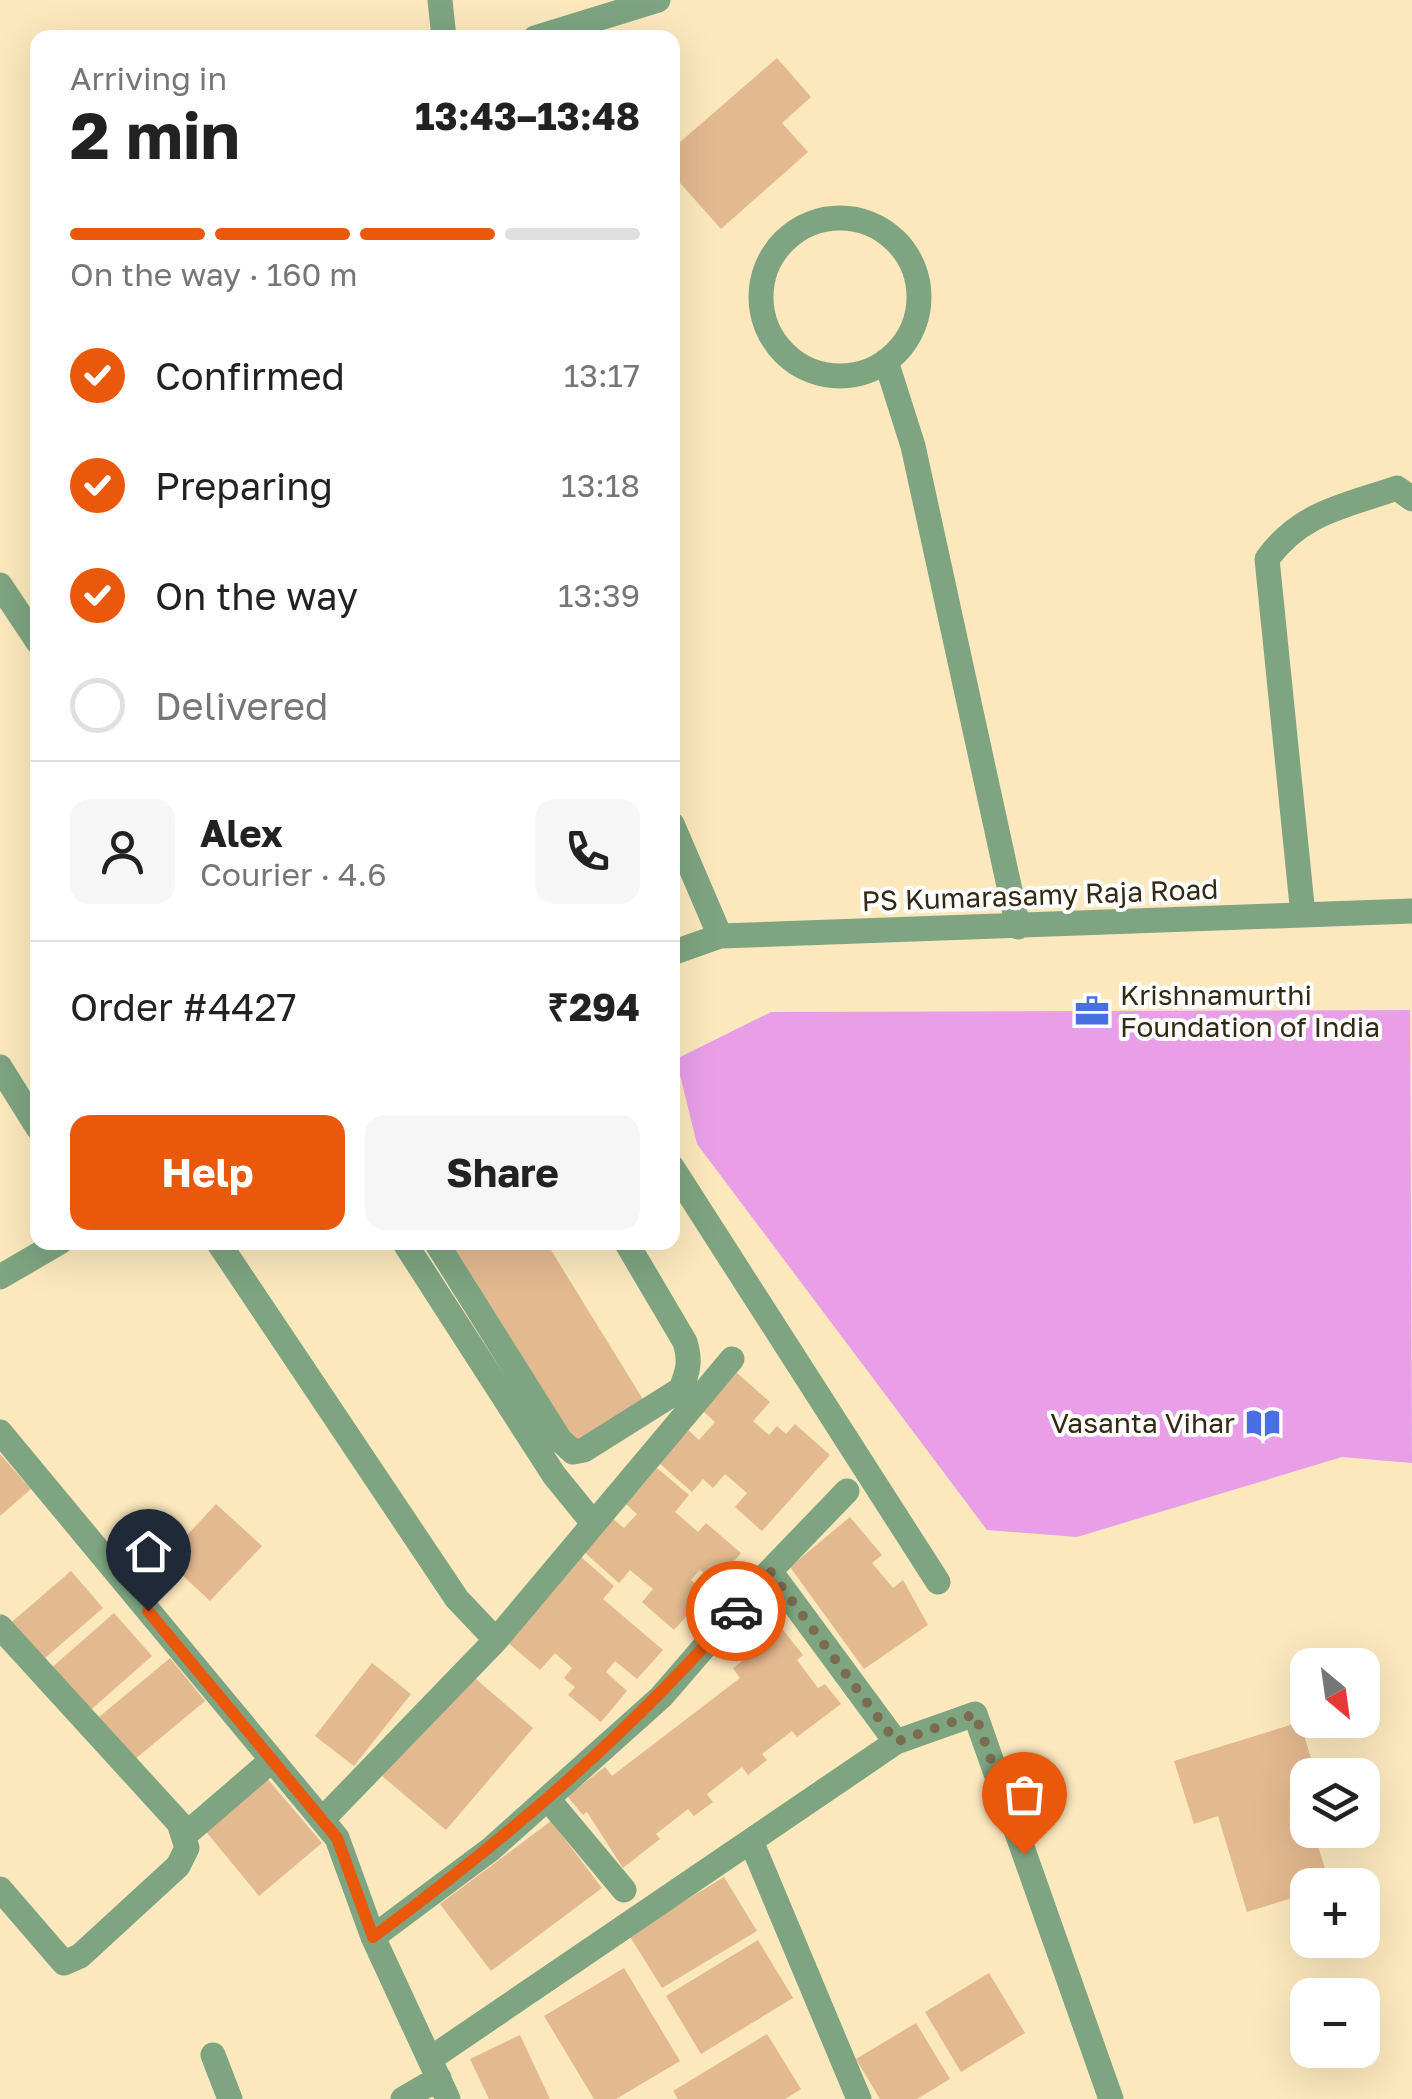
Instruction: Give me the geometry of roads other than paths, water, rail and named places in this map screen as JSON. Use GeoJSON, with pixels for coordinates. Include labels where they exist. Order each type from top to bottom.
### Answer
{"type":"FeatureCollection","features":[{"type":"Feature","properties":{"kind":"street"},"geometry":{"type":"LineString","coordinates":[[440,0],[443,30]]}},
{"type":"Feature","properties":{"kind":"street"},"geometry":{"type":"LineString","coordinates":[[562,30],[658,0]]}},
{"type":"Feature","properties":{"kind":"street"},"geometry":{"type":"LineString","coordinates":[[832,218],[858,219],[882,228],[902,245],[914,267],[918,306],[905,342],[886,361],[863,373],[836,376],[810,371],[787,357],[770,336],[761,312],[760,286],[769,260],[785,239],[807,224],[832,218]]}},
{"type":"Feature","properties":{"kind":"street"},"geometry":{"type":"LineString","coordinates":[[886,361],[913,446],[1018,927]]}},
{"type":"Feature","properties":{"kind":"street"},"geometry":{"type":"LineString","coordinates":[[1303,916],[1266,559],[1282,538],[1306,519],[1398,488],[1412,499]]}},
{"type":"Feature","properties":{"kind":"street"},"geometry":{"type":"LineString","coordinates":[[0,585],[30,630]]}},
{"type":"Feature","properties":{"kind":"street"},"geometry":{"type":"LineString","coordinates":[[680,843],[720,936]]}},
{"type":"Feature","properties":{"kind":"street","name":"PS Kumarasamy Raja Road"},"geometry":{"type":"LineString","coordinates":[[680,950],[720,936],[1412,911]]}},
{"type":"Feature","properties":{"kind":"street"},"geometry":{"type":"LineString","coordinates":[[0,1067],[30,1115]]}},
{"type":"Feature","properties":{"kind":"street"},"geometry":{"type":"LineString","coordinates":[[680,1180],[938,1582]]}},
{"type":"Feature","properties":{"kind":"street"},"geometry":{"type":"LineString","coordinates":[[0,1277],[46,1250]]}},
{"type":"Feature","properties":{"kind":"street"},"geometry":{"type":"LineString","coordinates":[[223,1250],[457,1599],[496,1640]]}},
{"type":"Feature","properties":{"kind":"street"},"geometry":{"type":"LineString","coordinates":[[409,1250],[554,1476],[593,1524]]}},
{"type":"Feature","properties":{"kind":"street"},"geometry":{"type":"LineString","coordinates":[[441,1250],[560,1440],[572,1452],[584,1450],[680,1389],[687,1373],[690,1359],[685,1342],[631,1250]]}},
{"type":"Feature","properties":{"kind":"street"},"geometry":{"type":"LineString","coordinates":[[322,1820],[496,1640],[732,1359]]}},
{"type":"Feature","properties":{"kind":"street"},"geometry":{"type":"LineString","coordinates":[[0,1432],[337,1838],[373,1937],[439,2079]]}},
{"type":"Feature","properties":{"kind":"street"},"geometry":{"type":"LineString","coordinates":[[373,1937],[491,1849],[661,1697],[770,1571],[847,1491]]}},
{"type":"Feature","properties":{"kind":"street"},"geometry":{"type":"LineString","coordinates":[[770,1571],[896,1742]]}},
{"type":"Feature","properties":{"kind":"street"},"geometry":{"type":"LineString","coordinates":[[0,1627],[185,1835],[187,1848],[178,1866],[80,1956],[64,1963],[0,1889]]}},
{"type":"Feature","properties":{"kind":"street"},"geometry":{"type":"LineString","coordinates":[[403,2099],[439,2079],[751,1840],[896,1742],[975,1714],[1111,2099]]}},
{"type":"Feature","properties":{"kind":"street"},"geometry":{"type":"LineString","coordinates":[[185,1835],[272,1760]]}},
{"type":"Feature","properties":{"kind":"street"},"geometry":{"type":"LineString","coordinates":[[548,1799],[624,1890]]}},
{"type":"Feature","properties":{"kind":"street"},"geometry":{"type":"LineString","coordinates":[[751,1840],[859,2099]]}},
{"type":"Feature","properties":{"kind":"street"},"geometry":{"type":"LineString","coordinates":[[213,2055],[230,2099]]}},
{"type":"Feature","properties":{"kind":"place","name":"Krishnamurthi Foundation of India"},"geometry":{"type":"Point","coordinates":[1092,1011]}},
{"type":"Feature","properties":{"kind":"place","name":"Vasanta Vihar"},"geometry":{"type":"Point","coordinates":[1263,1423]}}]}
